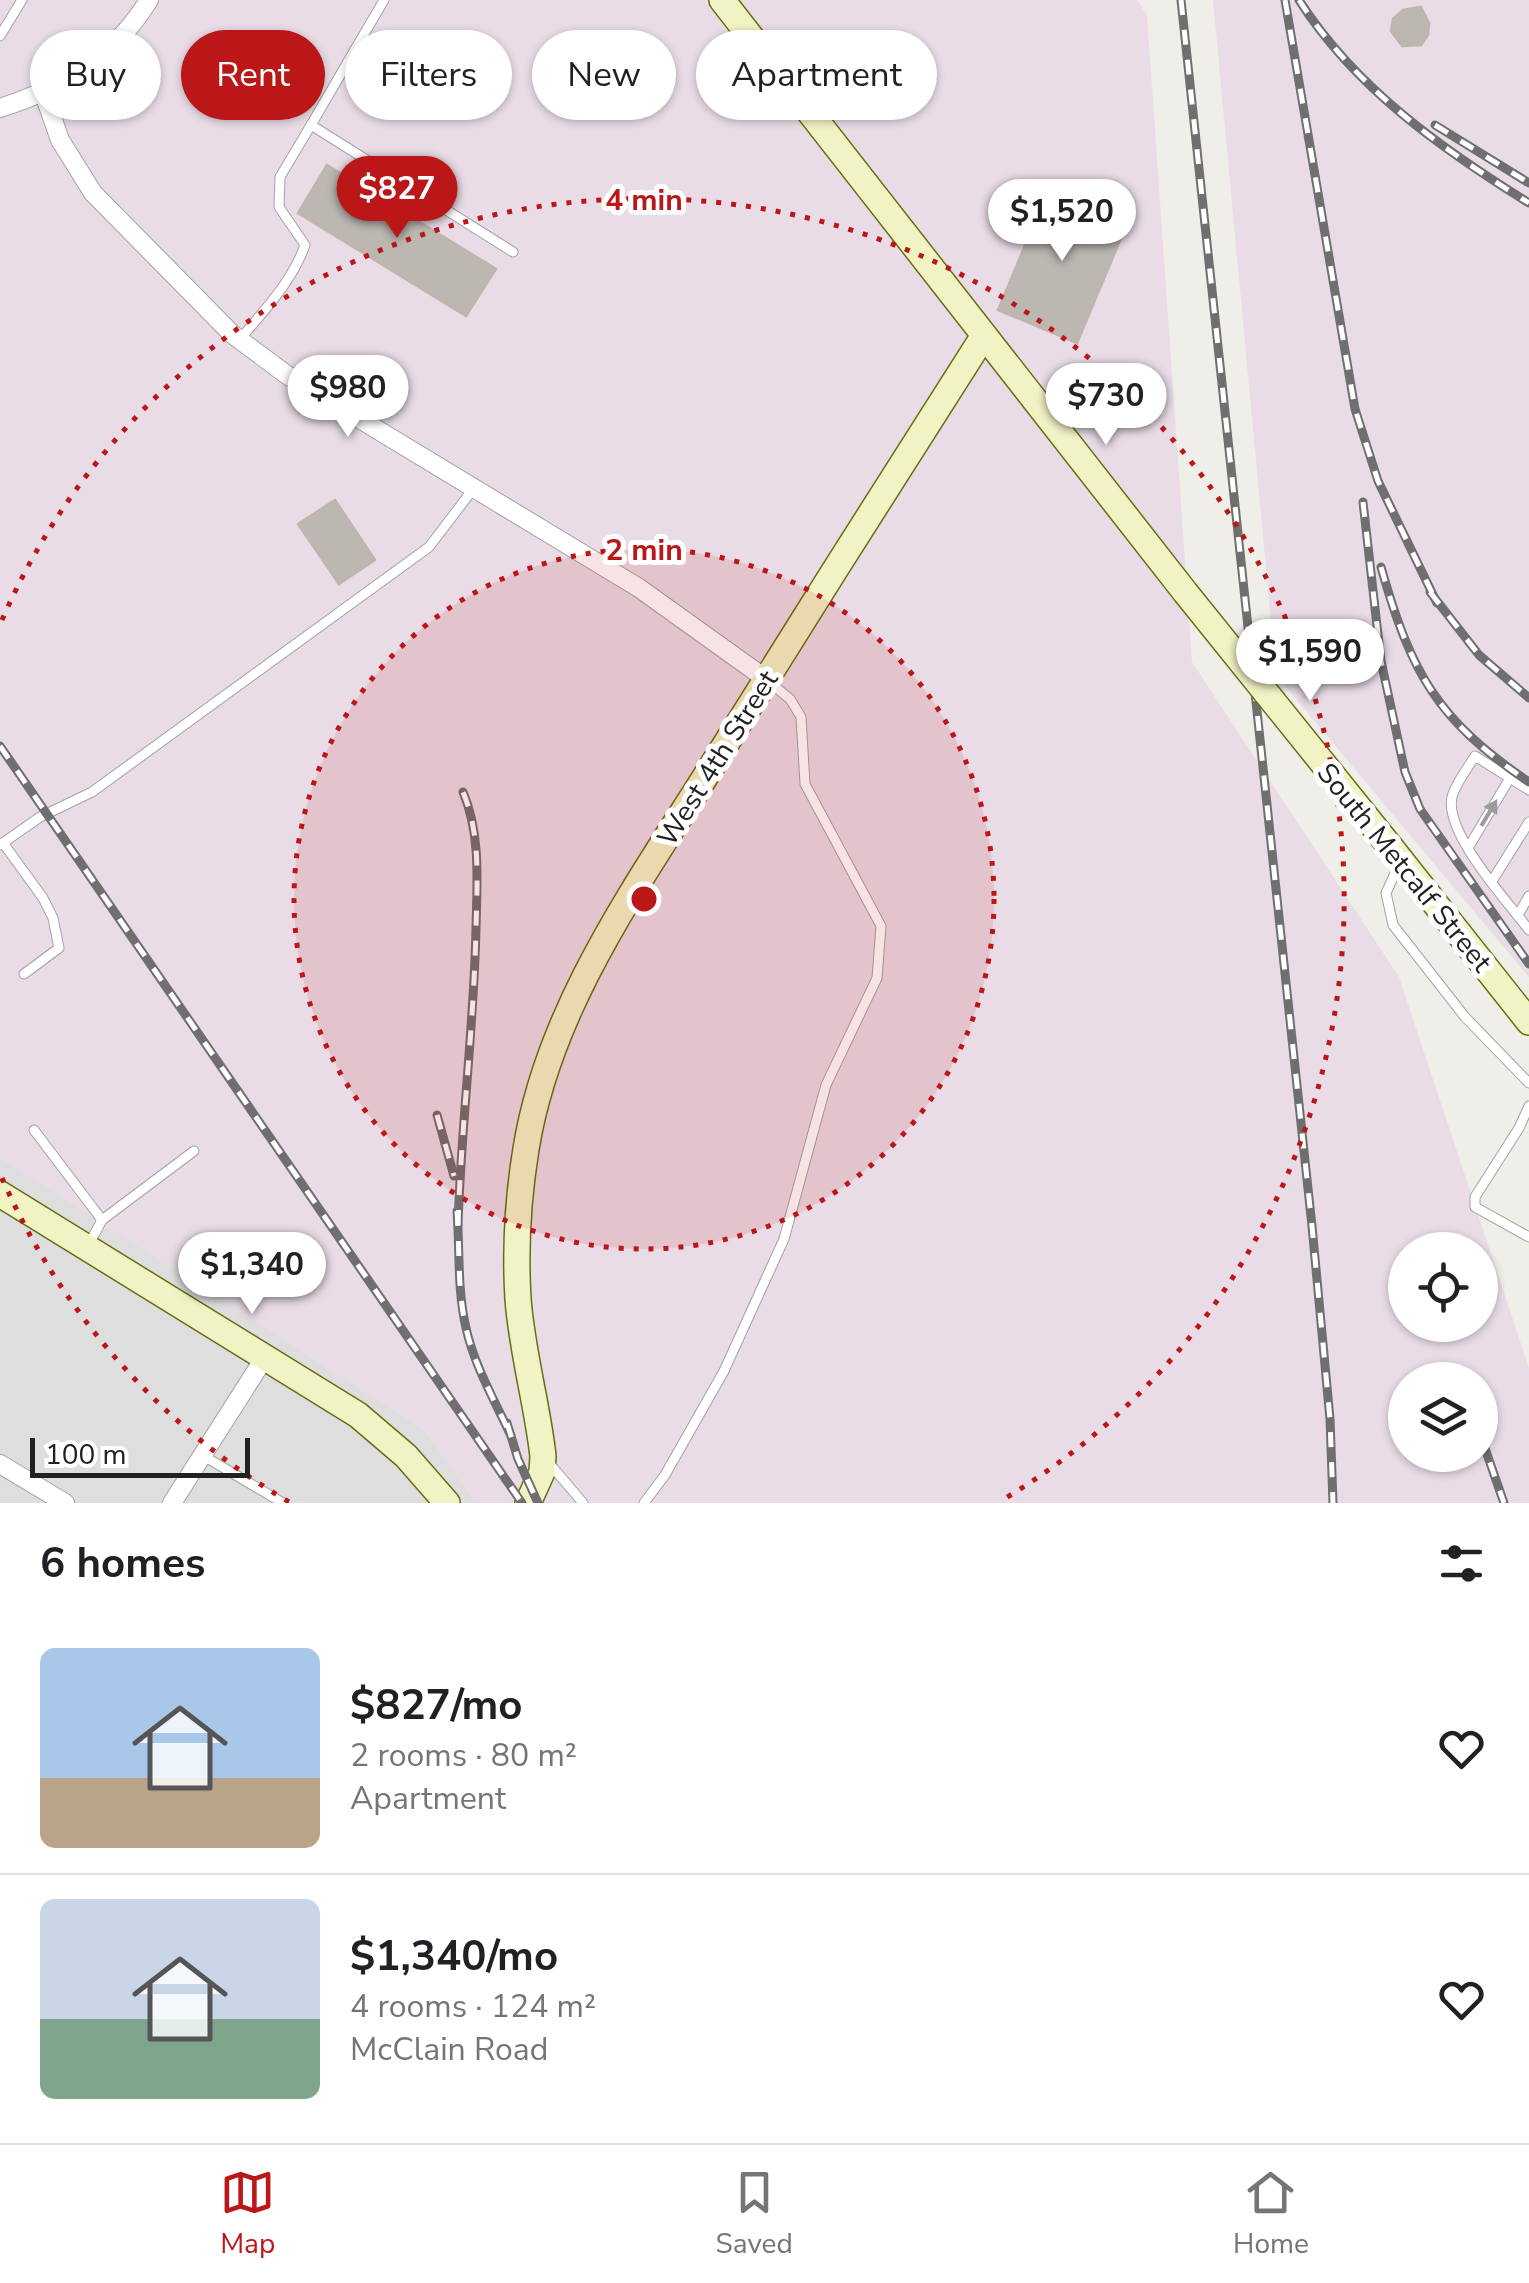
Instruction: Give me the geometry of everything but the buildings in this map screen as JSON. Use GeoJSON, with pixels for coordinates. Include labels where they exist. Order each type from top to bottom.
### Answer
{"type":"FeatureCollection","features":[{"type":"Feature","properties":{"kind":"street"},"geometry":{"type":"LineString","coordinates":[[128,30],[149,0]]}},
{"type":"Feature","properties":{"kind":"street","name":"South Metcalf Street"},"geometry":{"type":"LineString","coordinates":[[722,0],[1185,592],[1529,1022]]}},
{"type":"Feature","properties":{"kind":"street"},"geometry":{"type":"LineString","coordinates":[[0,108],[30,98]]}},
{"type":"Feature","properties":{"kind":"street"},"geometry":{"type":"LineString","coordinates":[[53,120],[60,140],[94,193],[240,340],[287,375],[639,588],[766,679]]}},
{"type":"Feature","properties":{"kind":"street","name":"West 4th Street"},"geometry":{"type":"LineString","coordinates":[[528,1503],[542,1472],[543,1456],[518,1300],[518,1208],[526,1145],[546,1068],[601,948],[766,679],[984,337]]}},
{"type":"Feature","properties":{"kind":"street"},"geometry":{"type":"LineString","coordinates":[[3,1203],[88,1246],[358,1415],[406,1456],[448,1503]]}},
{"type":"Feature","properties":{"kind":"street"},"geometry":{"type":"LineString","coordinates":[[172,1503],[265,1357]]}},
{"type":"Feature","properties":{"kind":"street"},"geometry":{"type":"LineString","coordinates":[[0,1464],[65,1503]]}},
{"type":"Feature","properties":{"kind":"lane"},"geometry":{"type":"LineString","coordinates":[[0,36],[22,0]]}},
{"type":"Feature","properties":{"kind":"lane"},"geometry":{"type":"LineString","coordinates":[[240,340],[300,260],[305,245],[279,207],[280,177],[384,0]]}},
{"type":"Feature","properties":{"kind":"lane"},"geometry":{"type":"LineString","coordinates":[[311,124],[514,252]]}},
{"type":"Feature","properties":{"kind":"lane"},"geometry":{"type":"LineString","coordinates":[[24,974],[59,948],[53,918],[42,898],[1,844],[40,816],[92,792],[429,547],[474,488]]}},
{"type":"Feature","properties":{"kind":"lane"},"geometry":{"type":"LineString","coordinates":[[644,1503],[665,1475],[724,1371],[784,1239],[826,1085],[877,978],[881,926],[806,784],[801,717],[790,699],[766,679]]}},
{"type":"Feature","properties":{"kind":"lane"},"geometry":{"type":"LineString","coordinates":[[1529,790],[1475,756],[1452,796],[1452,815],[1468,848],[1529,930]]}},
{"type":"Feature","properties":{"kind":"lane"},"geometry":{"type":"LineString","coordinates":[[1468,848],[1510,778]]}},
{"type":"Feature","properties":{"kind":"lane"},"geometry":{"type":"LineString","coordinates":[[1492,881],[1529,822]]}},
{"type":"Feature","properties":{"kind":"lane"},"geometry":{"type":"LineString","coordinates":[[1397,854],[1386,893],[1393,925],[1466,1017],[1529,1083]]}},
{"type":"Feature","properties":{"kind":"lane"},"geometry":{"type":"LineString","coordinates":[[1518,915],[1529,896]]}},
{"type":"Feature","properties":{"kind":"lane"},"geometry":{"type":"LineString","coordinates":[[1529,1106],[1475,1197],[1475,1207],[1529,1237]]}},
{"type":"Feature","properties":{"kind":"lane"},"geometry":{"type":"LineString","coordinates":[[34,1130],[102,1220]]}},
{"type":"Feature","properties":{"kind":"lane"},"geometry":{"type":"LineString","coordinates":[[88,1246],[102,1220],[194,1152]]}},
{"type":"Feature","properties":{"kind":"lane"},"geometry":{"type":"LineString","coordinates":[[202,1456],[284,1503]]}},
{"type":"Feature","properties":{"kind":"lane"},"geometry":{"type":"LineString","coordinates":[[543,1456],[583,1503]]}},
{"type":"Feature","properties":{"kind":"shaded area"},"geometry":{"type":"Polygon","coordinates":[[[0,0],[1137,0],[1147,15],[1192,662],[1399,977],[1484,1232],[1388,1232],[1388,1342],[1498,1342],[1498,1275],[1529,1368],[1529,1503],[476,1503],[426,1431],[0,1158],[0,0]]]}},
{"type":"Feature","properties":{"kind":"shaded area"},"geometry":{"type":"Polygon","coordinates":[[[1213,0],[1529,0],[1529,977],[1276,675],[1213,0]]]}},
{"type":"Feature","properties":{"kind":"shaded area"},"geometry":{"type":"Polygon","coordinates":[[[0,1156],[426,1431],[476,1503],[0,1503],[0,1156]]]}},
{"type":"Feature","properties":{"kind":"railway"},"geometry":{"type":"LineString","coordinates":[[1181,0],[1312,1226],[1330,1419],[1333,1503]]}},
{"type":"Feature","properties":{"kind":"railway"},"geometry":{"type":"LineString","coordinates":[[1285,0],[1355,409],[1378,481],[1437,603]]}},
{"type":"Feature","properties":{"kind":"railway"},"geometry":{"type":"LineString","coordinates":[[1299,0],[1321,32],[1373,89],[1464,161],[1529,203]]}},
{"type":"Feature","properties":{"kind":"railway"},"geometry":{"type":"LineString","coordinates":[[1435,125],[1529,183]]}},
{"type":"Feature","properties":{"kind":"railway"},"geometry":{"type":"LineString","coordinates":[[1363,502],[1381,661],[1405,772],[1420,809],[1529,964]]}},
{"type":"Feature","properties":{"kind":"railway"},"geometry":{"type":"LineString","coordinates":[[1381,567],[1404,637],[1432,691],[1471,737],[1529,782]]}},
{"type":"Feature","properties":{"kind":"railway"},"geometry":{"type":"LineString","coordinates":[[1430,592],[1479,655],[1529,698]]}},
{"type":"Feature","properties":{"kind":"railway"},"geometry":{"type":"LineString","coordinates":[[0,746],[522,1503]]}},
{"type":"Feature","properties":{"kind":"railway"},"geometry":{"type":"LineString","coordinates":[[458,1225],[477,893],[475,842],[463,792]]}},
{"type":"Feature","properties":{"kind":"railway"},"geometry":{"type":"LineString","coordinates":[[437,1115],[454,1176]]}},
{"type":"Feature","properties":{"kind":"railway"},"geometry":{"type":"LineString","coordinates":[[457,1211],[466,1328],[511,1436]]}},
{"type":"Feature","properties":{"kind":"railway"},"geometry":{"type":"LineString","coordinates":[[507,1423],[538,1503]]}},
{"type":"Feature","properties":{"kind":"railway"},"geometry":{"type":"LineString","coordinates":[[1493,1472],[1504,1503]]}}]}
